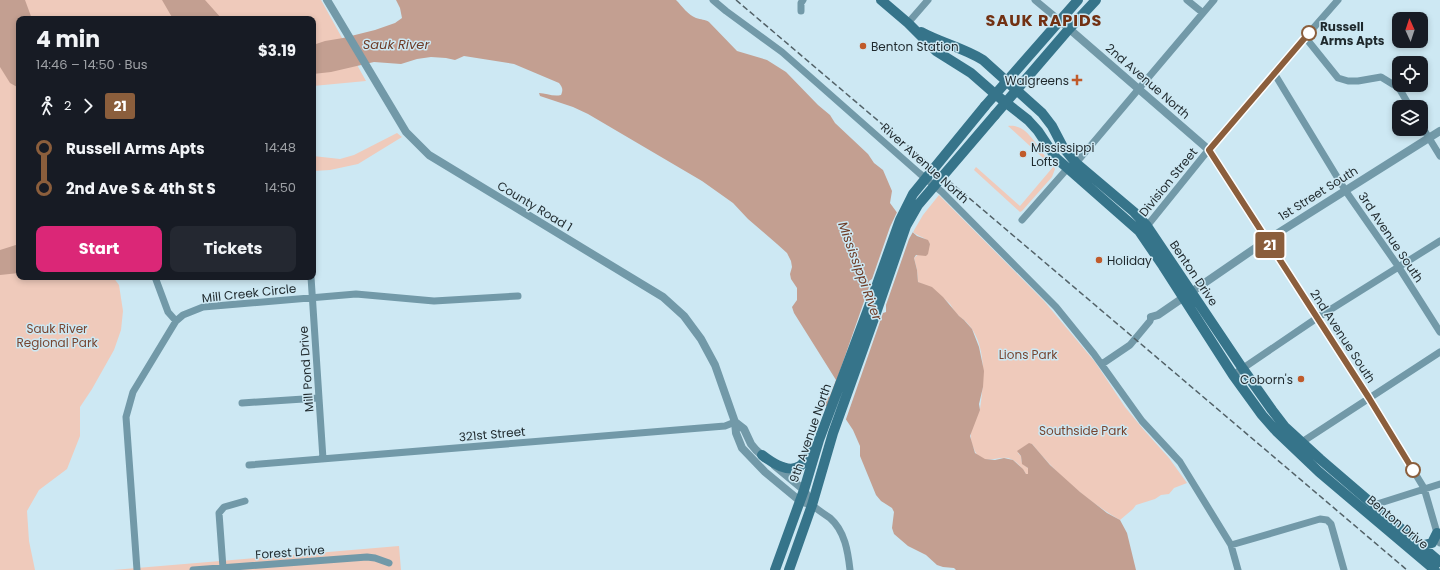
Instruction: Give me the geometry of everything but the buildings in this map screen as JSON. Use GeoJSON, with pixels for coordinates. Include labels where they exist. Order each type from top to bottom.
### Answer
{"type":"FeatureCollection","features":[{"type":"Feature","properties":{"kind":"main road","name":"Benton Drive"},"geometry":{"type":"LineString","coordinates":[[881,0],[908,23],[936,51],[971,73],[1034,126],[1051,152],[1072,166],[1143,229],[1163,266],[1188,295],[1298,446],[1319,472],[1435,570]]}},
{"type":"Feature","properties":{"kind":"main road","name":"9th Avenue North"},"geometry":{"type":"LineString","coordinates":[[774,570],[804,490],[819,440],[900,220],[913,194],[1006,81],[1078,0]]}},
{"type":"Feature","properties":{"kind":"main road","name":"9th Avenue North"},"geometry":{"type":"LineString","coordinates":[[789,570],[812,505],[816,486],[833,433],[906,226],[918,205],[1016,90],[1096,0]]}},
{"type":"Feature","properties":{"kind":"main road","name":"Benton Drive"},"geometry":{"type":"LineString","coordinates":[[908,23],[938,41],[976,56],[1037,108],[1047,119],[1072,166]]}},
{"type":"Feature","properties":{"kind":"main road","name":"Benton Drive"},"geometry":{"type":"LineString","coordinates":[[1188,295],[1233,375],[1262,415],[1298,446],[1374,505],[1440,562]]}},
{"type":"Feature","properties":{"kind":"main road"},"geometry":{"type":"LineString","coordinates":[[762,455],[784,467],[793,468],[800,466],[819,440]]}},
{"type":"Feature","properties":{"kind":"main road"},"geometry":{"type":"LineString","coordinates":[[1420,546],[1432,543],[1439,538]]}},
{"type":"Feature","properties":{"kind":"street","name":"County Road 1"},"geometry":{"type":"LineString","coordinates":[[327,0],[406,132],[429,155],[663,297],[684,316],[701,339],[715,365],[735,422],[736,433],[742,448],[765,472],[800,501]]}},
{"type":"Feature","properties":{"kind":"street","name":"River Avenue North"},"geometry":{"type":"LineString","coordinates":[[713,0],[782,52],[942,192],[1056,307],[1102,364],[1142,421],[1180,462],[1231,545],[1238,570]]}},
{"type":"Feature","properties":{"kind":"street"},"geometry":{"type":"LineString","coordinates":[[801,11],[802,0]]}},
{"type":"Feature","properties":{"kind":"street"},"geometry":{"type":"LineString","coordinates":[[908,23],[928,0]]}},
{"type":"Feature","properties":{"kind":"street","name":"2nd Avenue North"},"geometry":{"type":"LineString","coordinates":[[1035,0],[1209,150]]}},
{"type":"Feature","properties":{"kind":"street"},"geometry":{"type":"LineString","coordinates":[[1187,0],[1203,13]]}},
{"type":"Feature","properties":{"kind":"street"},"geometry":{"type":"LineString","coordinates":[[1022,220],[1072,166],[1214,0]]}},
{"type":"Feature","properties":{"kind":"street","name":"Division Street"},"geometry":{"type":"LineString","coordinates":[[1143,229],[1274,72],[1336,1]]}},
{"type":"Feature","properties":{"kind":"street"},"geometry":{"type":"LineString","coordinates":[[1305,37],[1338,78],[1348,81],[1358,81],[1381,77],[1399,88],[1406,100]]}},
{"type":"Feature","properties":{"kind":"street","name":"3rd Avenue South"},"geometry":{"type":"LineString","coordinates":[[1274,72],[1345,190],[1398,266],[1440,332]]}},
{"type":"Feature","properties":{"kind":"street","name":"1st Street South"},"geometry":{"type":"LineString","coordinates":[[1102,364],[1130,345],[1150,321],[1151,317],[1158,315],[1267,240],[1440,131]]}},
{"type":"Feature","properties":{"kind":"street"},"geometry":{"type":"LineString","coordinates":[[1429,138],[1440,156]]}},
{"type":"Feature","properties":{"kind":"street","name":"2nd Avenue South"},"geometry":{"type":"LineString","coordinates":[[1209,150],[1369,398],[1424,488],[1439,538]]}},
{"type":"Feature","properties":{"kind":"street"},"geometry":{"type":"LineString","coordinates":[[1233,375],[1317,318],[1440,241]]}},
{"type":"Feature","properties":{"kind":"street"},"geometry":{"type":"LineString","coordinates":[[156,280],[168,312],[176,321]]}},
{"type":"Feature","properties":{"kind":"street","name":"Mill Pond Drive"},"geometry":{"type":"LineString","coordinates":[[312,280],[323,459]]}},
{"type":"Feature","properties":{"kind":"street","name":"Mill Creek Circle"},"geometry":{"type":"LineString","coordinates":[[137,570],[126,417],[132,392],[176,321],[183,315],[203,307],[356,294],[434,301],[518,296]]}},
{"type":"Feature","properties":{"kind":"street"},"geometry":{"type":"LineString","coordinates":[[1298,446],[1440,352]]}},
{"type":"Feature","properties":{"kind":"street"},"geometry":{"type":"LineString","coordinates":[[242,403],[319,398]]}},
{"type":"Feature","properties":{"kind":"street","name":"County Road 1"},"geometry":{"type":"LineString","coordinates":[[735,422],[744,429],[751,444],[762,455],[804,490]]}},
{"type":"Feature","properties":{"kind":"street","name":"321st Street"},"geometry":{"type":"LineString","coordinates":[[249,465],[725,426],[735,422]]}},
{"type":"Feature","properties":{"kind":"street"},"geometry":{"type":"LineString","coordinates":[[1374,505],[1440,484]]}},
{"type":"Feature","properties":{"kind":"street"},"geometry":{"type":"LineString","coordinates":[[804,490],[812,505]]}},
{"type":"Feature","properties":{"kind":"street"},"geometry":{"type":"LineString","coordinates":[[223,568],[219,513],[224,507],[245,501]]}},
{"type":"Feature","properties":{"kind":"street"},"geometry":{"type":"LineString","coordinates":[[800,501],[812,505],[831,519],[842,534],[848,551],[850,570]]}},
{"type":"Feature","properties":{"kind":"street"},"geometry":{"type":"LineString","coordinates":[[1231,545],[1320,519],[1327,520],[1331,524],[1344,570]]}},
{"type":"Feature","properties":{"kind":"street","name":"Forest Drive"},"geometry":{"type":"LineString","coordinates":[[193,570],[367,557],[379,559],[389,563]]}},
{"type":"Feature","properties":{"kind":"green space","name":"Sauk River Regional Park"},"geometry":{"type":"Polygon","coordinates":[[[0,0],[321,0],[366,81],[316,86],[316,16],[16,16],[16,280],[115,280],[119,285],[123,311],[121,330],[114,350],[80,407],[80,436],[67,469],[39,490],[27,511],[29,541],[35,570],[0,570],[0,0]]]}},
{"type":"Feature","properties":{"kind":"green space"},"geometry":{"type":"Polygon","coordinates":[[[1008,126],[1015,126],[1025,131],[1055,169],[1052,177],[1020,212],[974,170],[976,167],[1020,206],[1053,167],[1008,126]]]}},
{"type":"Feature","properties":{"kind":"green space"},"geometry":{"type":"Polygon","coordinates":[[[397,133],[402,137],[358,164],[330,170],[316,171],[316,156],[340,159],[354,155],[397,133]]]}},
{"type":"Feature","properties":{"kind":"green space"},"geometry":{"type":"Polygon","coordinates":[[[939,195],[1044,301],[1095,362],[1125,407],[1169,458],[1187,483],[1174,488],[1169,494],[1161,495],[1155,499],[1136,505],[1120,520],[1084,496],[1051,466],[1032,444],[1018,453],[1021,456],[1022,463],[1028,468],[1028,474],[1026,474],[1014,460],[1008,458],[989,460],[980,458],[972,445],[971,433],[980,409],[983,386],[981,350],[972,329],[956,313],[950,304],[935,292],[918,282],[914,258],[930,244],[913,232],[923,215],[939,195]]]}},
{"type":"Feature","properties":{"kind":"green space"},"geometry":{"type":"Polygon","coordinates":[[[399,546],[401,570],[113,570],[399,546]]]}},
{"type":"Feature","properties":{"kind":"water"},"geometry":{"type":"Polygon","coordinates":[[[0,0],[25,0],[31,16],[16,16],[16,86],[10,83],[0,67],[0,0]]]}},
{"type":"Feature","properties":{"kind":"water"},"geometry":{"type":"Polygon","coordinates":[[[162,0],[205,0],[219,16],[171,16],[162,0]]]}},
{"type":"Feature","properties":{"kind":"water"},"geometry":{"type":"Polygon","coordinates":[[[396,0],[676,0],[693,17],[709,22],[737,51],[767,60],[786,72],[818,105],[830,115],[835,123],[868,154],[874,163],[883,170],[892,191],[890,203],[909,229],[917,236],[928,240],[930,244],[928,254],[926,256],[916,255],[914,258],[918,282],[932,287],[943,297],[972,329],[979,347],[984,371],[983,387],[979,404],[980,410],[970,436],[975,453],[985,459],[995,460],[1004,458],[1013,460],[1023,469],[1026,474],[1028,474],[1028,468],[1022,464],[1021,456],[1017,451],[1029,443],[1032,444],[1050,465],[1080,492],[1107,513],[1120,520],[1127,533],[1136,570],[956,570],[954,568],[937,565],[926,555],[908,546],[894,534],[892,528],[894,512],[892,508],[881,501],[876,495],[860,456],[860,446],[853,430],[845,418],[833,409],[821,404],[830,396],[836,380],[794,313],[792,307],[797,300],[797,288],[791,279],[790,274],[792,267],[787,253],[748,219],[733,203],[702,181],[588,114],[573,107],[540,96],[539,93],[555,96],[561,95],[562,88],[559,83],[514,64],[464,56],[455,60],[431,57],[417,59],[401,64],[374,62],[331,72],[316,74],[316,44],[375,30],[395,23],[402,18],[400,8],[396,0]]]}},
{"type":"Feature","properties":{"kind":"water"},"geometry":{"type":"Polygon","coordinates":[[[16,245],[16,273],[0,275],[0,250],[16,245]]]}},
{"type":"Feature","properties":{"kind":"pier"},"geometry":{"type":"Polygon","coordinates":[[[898,210],[914,230],[909,239],[886,305],[886,312],[883,313],[845,422],[836,413],[827,408],[869,287],[869,281],[872,279],[890,227],[898,210]]]}},
{"type":"Feature","properties":{"kind":"railway"},"geometry":{"type":"LineString","coordinates":[[736,0],[1407,570]]}},
{"type":"Feature","properties":{"kind":"bus line","name":"21"},"geometry":{"type":"LineString","coordinates":[[1309,33],[1209,150],[1369,398],[1413,470]]}},
{"type":"Feature","properties":{"kind":"place","name":"Russell Arms Apts"},"geometry":{"type":"Point","coordinates":[1309,33]}},
{"type":"Feature","properties":{"kind":"place","name":"Benton Station"},"geometry":{"type":"Point","coordinates":[863,46]}},
{"type":"Feature","properties":{"kind":"place","name":"Walgreens"},"geometry":{"type":"Point","coordinates":[1077,80]}},
{"type":"Feature","properties":{"kind":"place","name":"Mississippi Lofts"},"geometry":{"type":"Point","coordinates":[1023,154]}},
{"type":"Feature","properties":{"kind":"place","name":"Holiday"},"geometry":{"type":"Point","coordinates":[1099,260]}},
{"type":"Feature","properties":{"kind":"place","name":"Coborn's"},"geometry":{"type":"Point","coordinates":[1301,379]}},
{"type":"Feature","properties":{"kind":"district","name":"SAUK RAPIDS"},"geometry":{"type":"Point","coordinates":[1044,20]}},
{"type":"Feature","properties":{"kind":"water label","name":"Sauk River"},"geometry":{"type":"Point","coordinates":[396,44]}},
{"type":"Feature","properties":{"kind":"water label","name":"Mississippi River"},"geometry":{"type":"Point","coordinates":[860,271]}},
{"type":"Feature","properties":{"kind":"park label","name":"Lions Park"},"geometry":{"type":"Point","coordinates":[1028,354]}},
{"type":"Feature","properties":{"kind":"park label","name":"Southside Park"},"geometry":{"type":"Point","coordinates":[1083,430]}}]}
